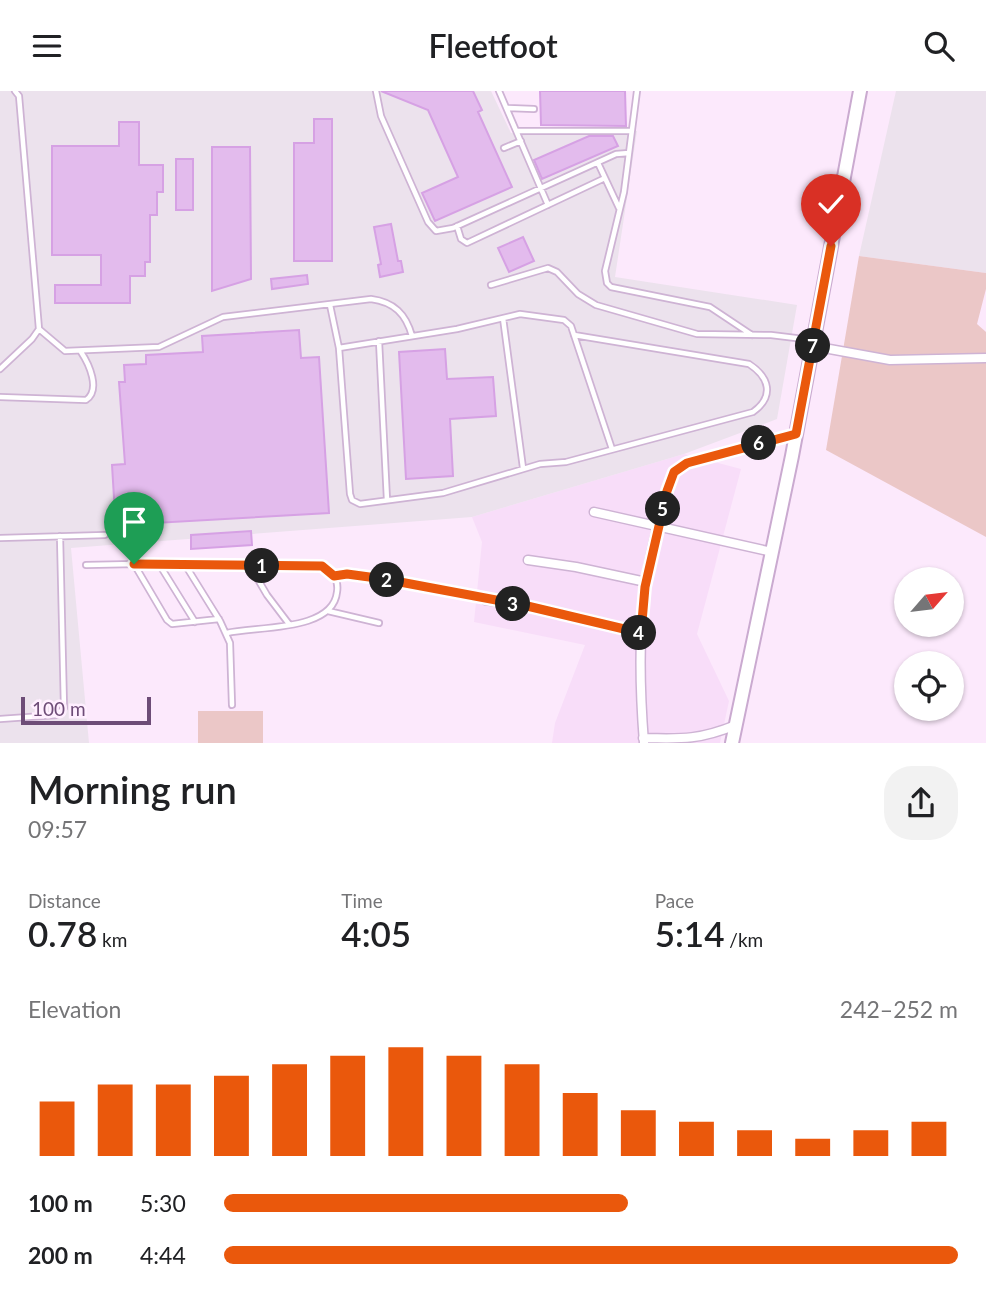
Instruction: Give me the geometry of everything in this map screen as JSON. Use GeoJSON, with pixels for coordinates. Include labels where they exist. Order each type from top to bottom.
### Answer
{"type":"FeatureCollection","features":[{"type":"Feature","properties":{"kind":"street"},"geometry":{"type":"LineString","coordinates":[[732,743],[814,343],[860,91]]}},
{"type":"Feature","properties":{"kind":"street"},"geometry":{"type":"LineString","coordinates":[[814,343],[890,361],[986,358]]}},
{"type":"Feature","properties":{"kind":"street"},"geometry":{"type":"LineString","coordinates":[[736,725],[692,739],[643,740],[640,677],[646,582],[671,478],[679,467],[742,447],[796,434]]}},
{"type":"Feature","properties":{"kind":"street"},"geometry":{"type":"LineString","coordinates":[[594,512],[772,552]]}},
{"type":"Feature","properties":{"kind":"street"},"geometry":{"type":"LineString","coordinates":[[528,560],[646,582]]}},
{"type":"Feature","properties":{"kind":"street"},"geometry":{"type":"LineString","coordinates":[[485,600],[523,605],[641,633]]}},
{"type":"Feature","properties":{"kind":"lane"},"geometry":{"type":"LineString","coordinates":[[0,369],[39,329],[19,96],[15,91]]}},
{"type":"Feature","properties":{"kind":"lane"},"geometry":{"type":"LineString","coordinates":[[376,91],[379,112],[430,227],[439,232],[616,155],[629,153]]}},
{"type":"Feature","properties":{"kind":"lane"},"geometry":{"type":"LineString","coordinates":[[499,91],[548,205]]}},
{"type":"Feature","properties":{"kind":"lane"},"geometry":{"type":"LineString","coordinates":[[636,91],[624,192],[605,271],[607,283],[611,287],[710,307],[752,335]]}},
{"type":"Feature","properties":{"kind":"lane"},"geometry":{"type":"LineString","coordinates":[[507,108],[534,109]]}},
{"type":"Feature","properties":{"kind":"lane"},"geometry":{"type":"LineString","coordinates":[[517,131],[631,131]]}},
{"type":"Feature","properties":{"kind":"lane"},"geometry":{"type":"LineString","coordinates":[[504,148],[521,141]]}},
{"type":"Feature","properties":{"kind":"lane"},"geometry":{"type":"LineString","coordinates":[[598,163],[619,209]]}},
{"type":"Feature","properties":{"kind":"lane"},"geometry":{"type":"LineString","coordinates":[[457,226],[461,239],[467,243],[605,178]]}},
{"type":"Feature","properties":{"kind":"lane"},"geometry":{"type":"LineString","coordinates":[[491,285],[548,268],[557,272],[578,294],[596,305],[697,334],[752,335],[814,343]]}},
{"type":"Feature","properties":{"kind":"lane"},"geometry":{"type":"LineString","coordinates":[[39,329],[65,351],[159,347],[223,317],[371,299],[385,301],[402,313],[412,336]]}},
{"type":"Feature","properties":{"kind":"lane"},"geometry":{"type":"LineString","coordinates":[[330,305],[339,348],[349,494],[352,500],[360,504],[443,493],[523,468],[566,462],[753,412],[766,395],[766,380],[761,372],[749,364],[573,335]]}},
{"type":"Feature","properties":{"kind":"lane"},"geometry":{"type":"LineString","coordinates":[[339,348],[520,314],[564,320],[570,323],[612,449]]}},
{"type":"Feature","properties":{"kind":"lane"},"geometry":{"type":"LineString","coordinates":[[503,319],[523,468]]}},
{"type":"Feature","properties":{"kind":"lane"},"geometry":{"type":"LineString","coordinates":[[379,341],[387,500]]}},
{"type":"Feature","properties":{"kind":"lane"},"geometry":{"type":"LineString","coordinates":[[0,397],[86,400],[94,390],[89,367],[81,352]]}},
{"type":"Feature","properties":{"kind":"lane"},"geometry":{"type":"LineString","coordinates":[[0,538],[105,535]]}},
{"type":"Feature","properties":{"kind":"lane"},"geometry":{"type":"LineString","coordinates":[[0,719],[57,715],[64,708],[60,536]]}},
{"type":"Feature","properties":{"kind":"lane"},"geometry":{"type":"LineString","coordinates":[[184,563],[227,633],[231,648],[232,705]]}},
{"type":"Feature","properties":{"kind":"lane"},"geometry":{"type":"LineString","coordinates":[[86,565],[184,563],[322,566],[334,576],[337,596],[328,611],[314,619],[227,633]]}},
{"type":"Feature","properties":{"kind":"lane"},"geometry":{"type":"LineString","coordinates":[[134,564],[167,620],[178,625],[219,619]]}},
{"type":"Feature","properties":{"kind":"lane"},"geometry":{"type":"LineString","coordinates":[[159,564],[195,622]]}},
{"type":"Feature","properties":{"kind":"lane"},"geometry":{"type":"LineString","coordinates":[[250,566],[289,625]]}},
{"type":"Feature","properties":{"kind":"lane"},"geometry":{"type":"LineString","coordinates":[[334,576],[359,575],[485,600]]}},
{"type":"Feature","properties":{"kind":"lane"},"geometry":{"type":"LineString","coordinates":[[328,611],[379,623]]}},
{"type":"Feature","properties":{"kind":"shaded area"},"geometry":{"type":"Polygon","coordinates":[[[0,91],[491,91],[511,133],[637,131],[615,277],[797,305],[777,419],[684,454],[472,517],[71,548],[89,743],[0,743],[0,91]]]}},
{"type":"Feature","properties":{"kind":"shaded area"},"geometry":{"type":"Polygon","coordinates":[[[896,91],[986,91],[986,273],[859,256],[896,91]]]}},
{"type":"Feature","properties":{"kind":"shaded area"},"geometry":{"type":"Polygon","coordinates":[[[859,256],[986,273],[986,289],[977,324],[986,332],[986,537],[826,450],[859,256]]]}},
{"type":"Feature","properties":{"kind":"shaded area"},"geometry":{"type":"Polygon","coordinates":[[[684,454],[741,469],[697,634],[729,701],[720,743],[552,743],[555,723],[585,645],[474,622],[482,542],[472,517],[684,454]]]}},
{"type":"Feature","properties":{"kind":"shaded area"},"geometry":{"type":"Polygon","coordinates":[[[198,711],[263,711],[263,743],[198,743],[198,711]]]}},
{"type":"Feature","properties":{"kind":"building"},"geometry":{"type":"Polygon","coordinates":[[[381,91],[473,91],[482,110],[478,112],[512,187],[435,221],[422,193],[458,177],[428,110],[381,91]]]}},
{"type":"Feature","properties":{"kind":"building"},"geometry":{"type":"Polygon","coordinates":[[[540,91],[625,91],[626,126],[541,125],[540,91]]]}},
{"type":"Feature","properties":{"kind":"building"},"geometry":{"type":"Polygon","coordinates":[[[314,119],[332,119],[332,261],[294,261],[294,143],[314,143],[314,119]]]}},
{"type":"Feature","properties":{"kind":"building"},"geometry":{"type":"Polygon","coordinates":[[[119,122],[139,122],[139,165],[163,165],[163,192],[157,192],[157,215],[150,215],[150,262],[145,262],[145,276],[130,276],[130,303],[55,303],[55,285],[101,285],[101,255],[52,255],[52,146],[119,146],[119,122]]]}},
{"type":"Feature","properties":{"kind":"building"},"geometry":{"type":"Polygon","coordinates":[[[589,136],[613,136],[618,146],[542,179],[534,160],[589,136]]]}},
{"type":"Feature","properties":{"kind":"building"},"geometry":{"type":"Polygon","coordinates":[[[212,147],[250,147],[251,279],[212,291],[212,147]]]}},
{"type":"Feature","properties":{"kind":"building"},"geometry":{"type":"Polygon","coordinates":[[[176,159],[193,159],[193,210],[176,210],[176,159]]]}},
{"type":"Feature","properties":{"kind":"building"},"geometry":{"type":"Polygon","coordinates":[[[391,224],[398,261],[401,261],[403,272],[380,277],[378,265],[381,264],[374,227],[391,224]]]}},
{"type":"Feature","properties":{"kind":"building"},"geometry":{"type":"Polygon","coordinates":[[[523,237],[534,261],[509,272],[498,248],[523,237]]]}},
{"type":"Feature","properties":{"kind":"building"},"geometry":{"type":"Polygon","coordinates":[[[307,275],[308,284],[272,289],[271,279],[307,275]]]}},
{"type":"Feature","properties":{"kind":"building"},"geometry":{"type":"Polygon","coordinates":[[[299,330],[301,358],[319,357],[329,513],[155,523],[155,512],[115,514],[112,465],[125,464],[119,382],[125,382],[124,365],[146,364],[146,355],[203,352],[202,336],[299,330]]]}},
{"type":"Feature","properties":{"kind":"building"},"geometry":{"type":"Polygon","coordinates":[[[445,349],[447,379],[493,377],[496,416],[450,419],[453,476],[406,479],[399,352],[445,349]]]}},
{"type":"Feature","properties":{"kind":"building"},"geometry":{"type":"Polygon","coordinates":[[[251,531],[252,545],[191,549],[191,535],[251,531]]]}},
{"type":"Feature","properties":{"kind":"route"},"geometry":{"type":"LineString","coordinates":[[134,564],[322,566],[334,576],[347,574],[384,579],[523,605],[641,633],[645,587],[656,535],[671,478],[677,469],[687,463],[796,434],[831,246]]}}]}
